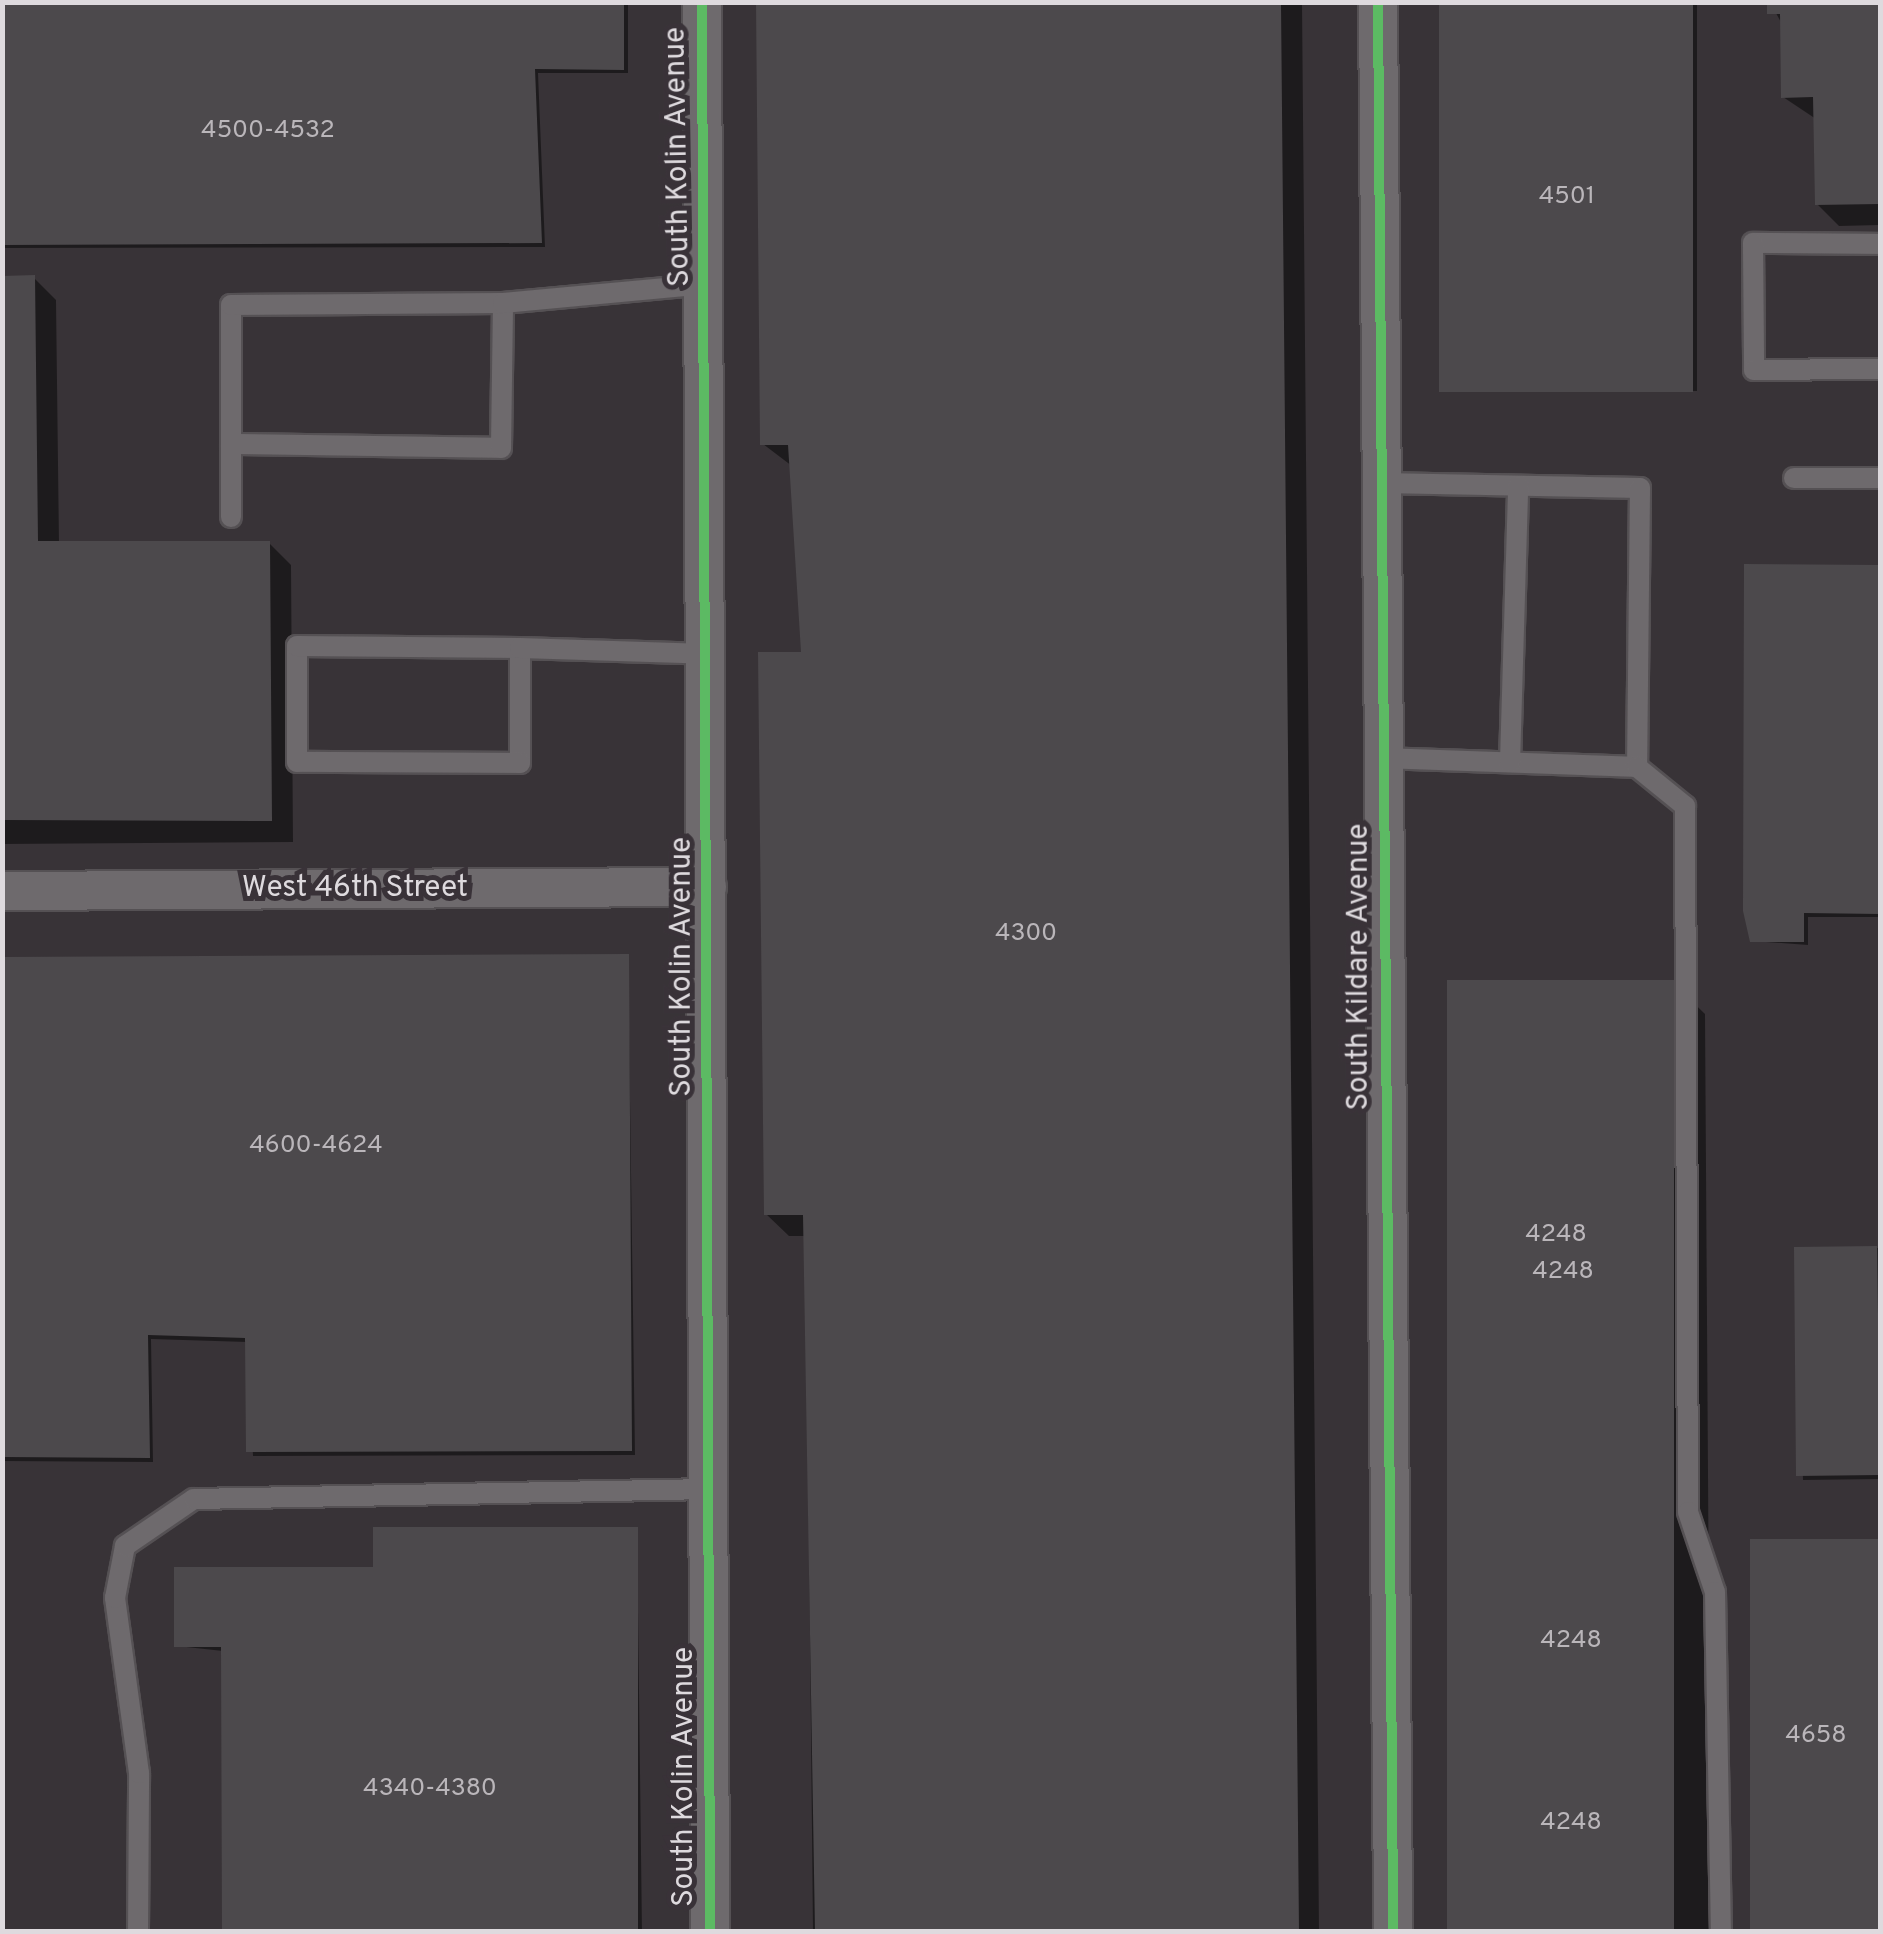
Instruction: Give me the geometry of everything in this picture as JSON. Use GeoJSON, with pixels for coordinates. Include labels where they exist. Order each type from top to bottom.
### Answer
{"type":"FeatureCollection","features":[{"type":"Feature","properties":{"kind":"street","name":"South Kolin Avenue"},"geometry":{"type":"LineString","coordinates":[[702,2],[710,1932]]}},
{"type":"Feature","properties":{"kind":"street","name":"South Kildare Avenue"},"geometry":{"type":"LineString","coordinates":[[1378,2],[1393,1932]]}},
{"type":"Feature","properties":{"kind":"street","name":"West 46th Street"},"geometry":{"type":"LineString","coordinates":[[2,891],[708,887]]}},
{"type":"Feature","properties":{"kind":"lane"},"geometry":{"type":"LineString","coordinates":[[1880,244],[1753,243],[1754,370],[1880,369]]}},
{"type":"Feature","properties":{"kind":"lane"},"geometry":{"type":"LineString","coordinates":[[230,517],[230,305],[503,303],[706,284]]}},
{"type":"Feature","properties":{"kind":"lane"},"geometry":{"type":"LineString","coordinates":[[231,444],[500,448],[503,303]]}},
{"type":"Feature","properties":{"kind":"lane"},"geometry":{"type":"LineString","coordinates":[[1794,478],[1880,478]]}},
{"type":"Feature","properties":{"kind":"lane"},"geometry":{"type":"LineString","coordinates":[[1382,483],[1640,488],[1638,766]]}},
{"type":"Feature","properties":{"kind":"lane"},"geometry":{"type":"LineString","coordinates":[[1510,762],[1518,486]]}},
{"type":"Feature","properties":{"kind":"lane"},"geometry":{"type":"LineString","coordinates":[[520,648],[520,762],[296,762],[297,646],[520,648],[707,654]]}},
{"type":"Feature","properties":{"kind":"lane"},"geometry":{"type":"LineString","coordinates":[[1384,758],[1638,766],[1686,806],[1688,1512],[1715,1592],[1721,1932]]}},
{"type":"Feature","properties":{"kind":"lane"},"geometry":{"type":"LineString","coordinates":[[138,1932],[139,1773],[114,1598],[125,1546],[194,1499],[709,1489]]}},
{"type":"Feature","properties":{"kind":"building"},"geometry":{"type":"Polygon","coordinates":[[[2,2],[624,2],[624,70],[535,69],[542,243],[2,245],[2,2]]]}},
{"type":"Feature","properties":{"kind":"building"},"geometry":{"type":"Polygon","coordinates":[[[756,2],[1281,2],[1299,1932],[815,1932],[803,1215],[764,1215],[758,652],[801,652],[788,445],[760,445],[756,2]]]}},
{"type":"Feature","properties":{"kind":"building"},"geometry":{"type":"Polygon","coordinates":[[[1439,2],[1693,2],[1693,392],[1439,392],[1439,2]]]}},
{"type":"Feature","properties":{"kind":"building"},"geometry":{"type":"Polygon","coordinates":[[[1767,2],[1880,2],[1880,204],[1815,205],[1813,97],[1781,98],[1780,14],[1767,14],[1767,2]]]}},
{"type":"Feature","properties":{"kind":"building"},"geometry":{"type":"Polygon","coordinates":[[[35,275],[38,541],[270,541],[272,821],[2,820],[2,276],[35,275]]]}},
{"type":"Feature","properties":{"kind":"building"},"geometry":{"type":"Polygon","coordinates":[[[1744,564],[1880,565],[1880,914],[1804,913],[1804,942],[1750,942],[1743,911],[1744,564]]]}},
{"type":"Feature","properties":{"kind":"building"},"geometry":{"type":"Polygon","coordinates":[[[629,954],[632,1451],[246,1452],[245,1338],[148,1335],[150,1458],[2,1457],[2,957],[629,954]]]}},
{"type":"Feature","properties":{"kind":"building"},"geometry":{"type":"Polygon","coordinates":[[[1447,980],[1674,980],[1674,1932],[1447,1932],[1447,980]]]}},
{"type":"Feature","properties":{"kind":"building"},"geometry":{"type":"Polygon","coordinates":[[[1876,1155],[1880,1475],[1796,1476],[1794,1247],[1877,1246],[1876,1155]]]}},
{"type":"Feature","properties":{"kind":"building"},"geometry":{"type":"Polygon","coordinates":[[[373,1527],[638,1527],[638,1932],[222,1932],[221,1647],[174,1647],[174,1567],[373,1567],[373,1527]]]}},
{"type":"Feature","properties":{"kind":"building"},"geometry":{"type":"Polygon","coordinates":[[[1750,1539],[1880,1539],[1880,1932],[1750,1932],[1750,1539]]]}},
{"type":"Feature","properties":{"kind":"cycle path"},"geometry":{"type":"LineString","coordinates":[[702,2],[710,1932]]}},
{"type":"Feature","properties":{"kind":"cycle path"},"geometry":{"type":"LineString","coordinates":[[1378,2],[1393,1932]]}}]}
